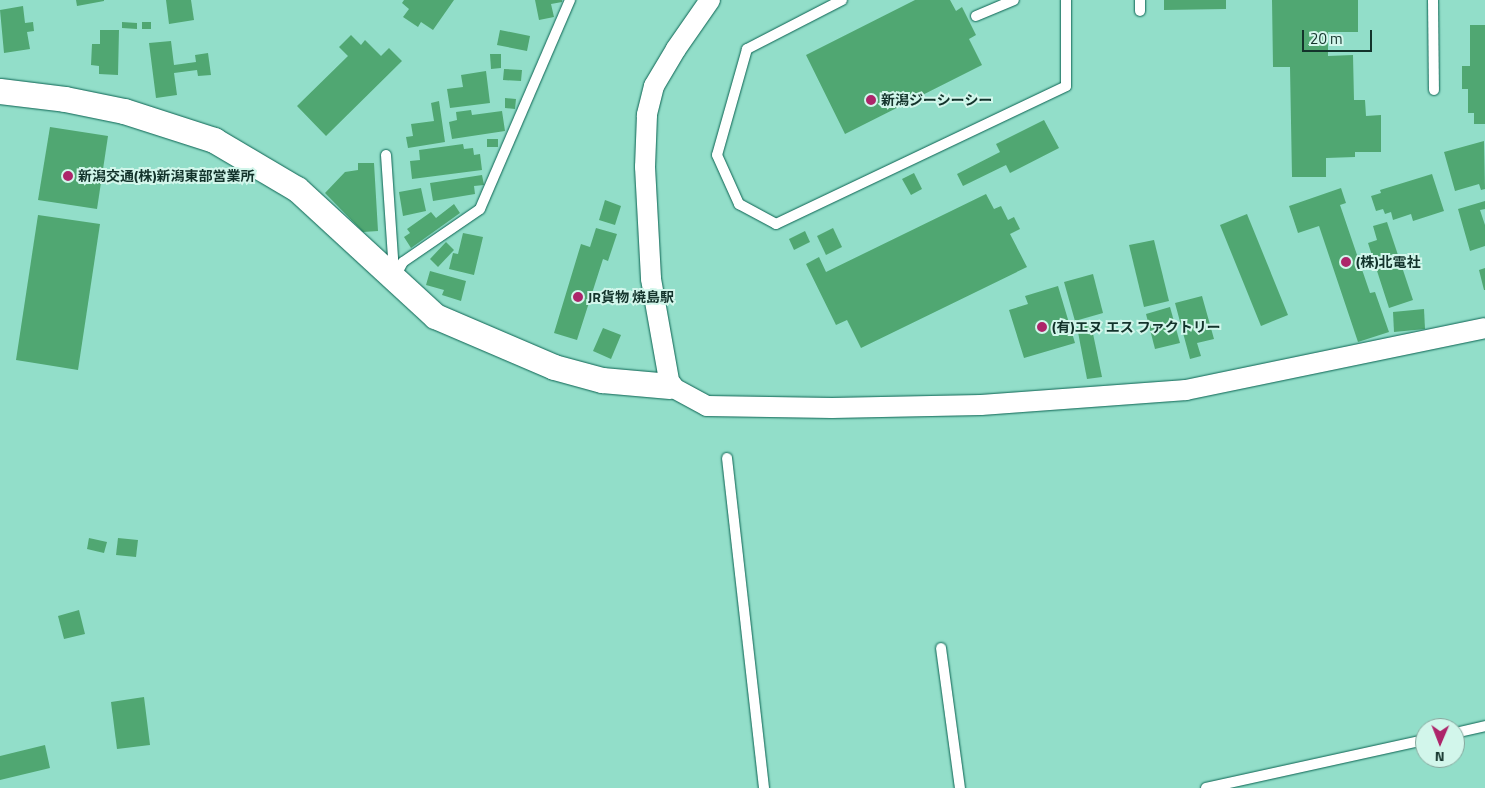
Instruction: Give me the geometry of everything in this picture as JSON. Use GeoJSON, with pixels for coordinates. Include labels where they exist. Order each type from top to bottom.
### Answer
{"type":"FeatureCollection","features":[{"type":"Feature","properties":{"kind":"street"},"geometry":{"type":"LineString","coordinates":[[670,386],[648,253],[645,167],[647,115],[654,86],[676,49],[710,0]]}},
{"type":"Feature","properties":{"kind":"street"},"geometry":{"type":"LineString","coordinates":[[0,91],[65,99],[124,111],[214,140],[297,189],[435,316],[554,367],[602,380],[670,386],[707,406],[832,408],[981,405],[1186,390],[1485,328]]}},
{"type":"Feature","properties":{"kind":"lane"},"geometry":{"type":"LineString","coordinates":[[394,278],[403,262],[480,209],[570,0]]}},
{"type":"Feature","properties":{"kind":"lane"},"geometry":{"type":"LineString","coordinates":[[842,0],[747,49],[717,155],[739,204],[776,224],[1066,86],[1066,0]]}},
{"type":"Feature","properties":{"kind":"lane"},"geometry":{"type":"LineString","coordinates":[[976,16],[1014,0]]}},
{"type":"Feature","properties":{"kind":"lane"},"geometry":{"type":"LineString","coordinates":[[1140,0],[1140,12]]}},
{"type":"Feature","properties":{"kind":"lane"},"geometry":{"type":"LineString","coordinates":[[1434,0],[1434,90]]}},
{"type":"Feature","properties":{"kind":"lane"},"geometry":{"type":"LineString","coordinates":[[386,155],[394,278]]}},
{"type":"Feature","properties":{"kind":"lane"},"geometry":{"type":"LineString","coordinates":[[727,458],[764,788]]}},
{"type":"Feature","properties":{"kind":"lane"},"geometry":{"type":"LineString","coordinates":[[941,648],[960,788]]}},
{"type":"Feature","properties":{"kind":"lane"},"geometry":{"type":"LineString","coordinates":[[1465,731],[1485,726]]}},
{"type":"Feature","properties":{"kind":"lane"},"geometry":{"type":"LineString","coordinates":[[1206,788],[1415,742]]}},
{"type":"Feature","properties":{"kind":"building"},"geometry":{"type":"Polygon","coordinates":[[[76,0],[104,0],[104,1],[77,6],[76,0]]]}},
{"type":"Feature","properties":{"kind":"building"},"geometry":{"type":"Polygon","coordinates":[[[166,0],[191,0],[194,20],[169,24],[166,0]]]}},
{"type":"Feature","properties":{"kind":"building"},"geometry":{"type":"Polygon","coordinates":[[[404,0],[454,0],[433,30],[421,22],[418,27],[403,17],[409,9],[402,3],[404,0]]]}},
{"type":"Feature","properties":{"kind":"building"},"geometry":{"type":"Polygon","coordinates":[[[535,0],[562,0],[562,2],[551,4],[554,17],[539,20],[535,0]]]}},
{"type":"Feature","properties":{"kind":"building","name":"新潟ジーシーシー"},"geometry":{"type":"Polygon","coordinates":[[[915,0],[950,0],[956,11],[962,7],[976,35],[969,39],[982,65],[845,134],[806,55],[915,0]]]}},
{"type":"Feature","properties":{"kind":"building"},"geometry":{"type":"Polygon","coordinates":[[[1164,0],[1226,0],[1226,9],[1164,10],[1164,0]]]}},
{"type":"Feature","properties":{"kind":"building"},"geometry":{"type":"Polygon","coordinates":[[[1272,0],[1358,0],[1358,32],[1328,32],[1328,56],[1353,55],[1354,100],[1365,100],[1366,116],[1381,115],[1381,152],[1355,152],[1355,157],[1326,158],[1326,177],[1292,177],[1290,67],[1273,67],[1272,0]]]}},
{"type":"Feature","properties":{"kind":"building"},"geometry":{"type":"Polygon","coordinates":[[[23,6],[25,23],[33,22],[34,31],[27,32],[30,49],[4,53],[0,10],[23,6]]]}},
{"type":"Feature","properties":{"kind":"building"},"geometry":{"type":"Polygon","coordinates":[[[122,22],[137,23],[137,29],[122,28],[122,22]]]}},
{"type":"Feature","properties":{"kind":"building"},"geometry":{"type":"Polygon","coordinates":[[[142,22],[151,22],[151,29],[142,29],[142,22]]]}},
{"type":"Feature","properties":{"kind":"building"},"geometry":{"type":"Polygon","coordinates":[[[1470,25],[1485,25],[1485,124],[1474,124],[1474,113],[1468,113],[1468,89],[1462,89],[1462,66],[1470,66],[1470,25]]]}},
{"type":"Feature","properties":{"kind":"building"},"geometry":{"type":"Polygon","coordinates":[[[100,30],[119,30],[118,75],[99,74],[99,66],[91,65],[92,44],[100,44],[100,30]]]}},
{"type":"Feature","properties":{"kind":"building"},"geometry":{"type":"Polygon","coordinates":[[[500,30],[530,36],[527,51],[497,45],[500,30]]]}},
{"type":"Feature","properties":{"kind":"building"},"geometry":{"type":"Polygon","coordinates":[[[351,35],[361,45],[365,40],[381,56],[389,48],[402,61],[326,136],[297,106],[348,56],[339,47],[351,35]]]}},
{"type":"Feature","properties":{"kind":"building"},"geometry":{"type":"Polygon","coordinates":[[[171,41],[174,65],[196,62],[195,55],[208,53],[211,75],[198,76],[197,70],[174,73],[177,95],[156,98],[149,43],[171,41]]]}},
{"type":"Feature","properties":{"kind":"building"},"geometry":{"type":"Polygon","coordinates":[[[490,54],[501,54],[501,68],[491,69],[490,54]]]}},
{"type":"Feature","properties":{"kind":"building"},"geometry":{"type":"Polygon","coordinates":[[[504,69],[522,70],[521,81],[503,80],[504,69]]]}},
{"type":"Feature","properties":{"kind":"building"},"geometry":{"type":"Polygon","coordinates":[[[486,71],[490,103],[450,108],[447,89],[463,87],[461,75],[486,71]]]}},
{"type":"Feature","properties":{"kind":"building"},"geometry":{"type":"Polygon","coordinates":[[[505,98],[516,99],[515,109],[505,108],[505,98]]]}},
{"type":"Feature","properties":{"kind":"building"},"geometry":{"type":"Polygon","coordinates":[[[439,101],[445,142],[408,148],[406,137],[413,136],[411,124],[434,121],[431,103],[439,101]]]}},
{"type":"Feature","properties":{"kind":"building"},"geometry":{"type":"Polygon","coordinates":[[[471,110],[472,115],[502,111],[505,131],[452,139],[449,122],[457,120],[456,112],[471,110]]]}},
{"type":"Feature","properties":{"kind":"building"},"geometry":{"type":"Polygon","coordinates":[[[1044,120],[1059,148],[1010,173],[1006,165],[963,186],[957,174],[1000,152],[996,144],[1044,120]]]}},
{"type":"Feature","properties":{"kind":"building"},"geometry":{"type":"Polygon","coordinates":[[[50,127],[108,136],[97,209],[38,200],[50,127]]]}},
{"type":"Feature","properties":{"kind":"building"},"geometry":{"type":"Polygon","coordinates":[[[487,139],[498,139],[498,147],[487,147],[487,139]]]}},
{"type":"Feature","properties":{"kind":"building"},"geometry":{"type":"Polygon","coordinates":[[[1484,141],[1485,189],[1481,190],[1479,184],[1455,191],[1444,152],[1484,141]]]}},
{"type":"Feature","properties":{"kind":"building"},"geometry":{"type":"Polygon","coordinates":[[[463,144],[464,149],[473,148],[474,155],[480,154],[482,170],[412,179],[410,161],[420,160],[419,150],[463,144]]]}},
{"type":"Feature","properties":{"kind":"building"},"geometry":{"type":"Polygon","coordinates":[[[358,163],[374,163],[378,231],[363,232],[325,193],[345,172],[358,170],[358,163]]]}},
{"type":"Feature","properties":{"kind":"building"},"geometry":{"type":"Polygon","coordinates":[[[914,173],[922,189],[911,195],[902,179],[914,173]]]}},
{"type":"Feature","properties":{"kind":"building"},"geometry":{"type":"Polygon","coordinates":[[[1432,174],[1444,211],[1413,221],[1411,214],[1393,220],[1391,212],[1385,214],[1383,209],[1376,211],[1371,196],[1381,193],[1380,190],[1432,174]]]}},
{"type":"Feature","properties":{"kind":"building"},"geometry":{"type":"Polygon","coordinates":[[[482,175],[484,185],[474,186],[475,194],[433,201],[430,183],[482,175]]]}},
{"type":"Feature","properties":{"kind":"building"},"geometry":{"type":"Polygon","coordinates":[[[421,188],[426,211],[403,216],[399,192],[421,188]]]}},
{"type":"Feature","properties":{"kind":"building","name":"(株)北電社"},"geometry":{"type":"Polygon","coordinates":[[[1341,188],[1346,203],[1340,205],[1370,293],[1375,292],[1389,332],[1358,342],[1319,226],[1298,233],[1289,206],[1341,188]]]}},
{"type":"Feature","properties":{"kind":"building"},"geometry":{"type":"Polygon","coordinates":[[[986,194],[994,209],[1001,206],[1008,220],[1014,217],[1020,229],[1010,234],[1027,267],[861,348],[847,320],[836,325],[806,264],[819,257],[826,272],[986,194]]]}},
{"type":"Feature","properties":{"kind":"building"},"geometry":{"type":"Polygon","coordinates":[[[605,200],[621,206],[615,225],[599,220],[605,200]]]}},
{"type":"Feature","properties":{"kind":"building"},"geometry":{"type":"Polygon","coordinates":[[[1485,201],[1485,209],[1480,210],[1485,225],[1485,246],[1470,251],[1458,209],[1485,201]]]}},
{"type":"Feature","properties":{"kind":"building"},"geometry":{"type":"Polygon","coordinates":[[[454,204],[460,213],[411,248],[404,237],[410,233],[407,229],[431,212],[436,218],[454,204]]]}},
{"type":"Feature","properties":{"kind":"building"},"geometry":{"type":"Polygon","coordinates":[[[1247,214],[1288,315],[1261,326],[1220,225],[1247,214]]]}},
{"type":"Feature","properties":{"kind":"building"},"geometry":{"type":"Polygon","coordinates":[[[38,215],[100,224],[78,370],[16,360],[38,215]]]}},
{"type":"Feature","properties":{"kind":"building"},"geometry":{"type":"Polygon","coordinates":[[[1387,222],[1413,300],[1389,308],[1368,243],[1377,240],[1373,226],[1387,222]]]}},
{"type":"Feature","properties":{"kind":"building","name":"JR貨物 焼島駅"},"geometry":{"type":"Polygon","coordinates":[[[596,228],[617,234],[608,261],[603,259],[577,340],[554,333],[581,244],[590,247],[596,228]]]}},
{"type":"Feature","properties":{"kind":"building"},"geometry":{"type":"Polygon","coordinates":[[[833,228],[842,247],[826,255],[817,236],[833,228]]]}},
{"type":"Feature","properties":{"kind":"building"},"geometry":{"type":"Polygon","coordinates":[[[805,231],[810,242],[794,250],[789,239],[805,231]]]}},
{"type":"Feature","properties":{"kind":"building"},"geometry":{"type":"Polygon","coordinates":[[[463,233],[483,237],[474,275],[449,269],[453,253],[458,254],[463,233]]]}},
{"type":"Feature","properties":{"kind":"building"},"geometry":{"type":"Polygon","coordinates":[[[1154,240],[1169,301],[1144,307],[1129,245],[1154,240]]]}},
{"type":"Feature","properties":{"kind":"building"},"geometry":{"type":"Polygon","coordinates":[[[446,242],[454,250],[438,267],[430,259],[446,242]]]}},
{"type":"Feature","properties":{"kind":"building"},"geometry":{"type":"Polygon","coordinates":[[[1485,268],[1485,290],[1484,290],[1479,270],[1485,268]]]}},
{"type":"Feature","properties":{"kind":"building"},"geometry":{"type":"Polygon","coordinates":[[[430,271],[466,281],[461,301],[442,295],[444,290],[426,285],[430,271]]]}},
{"type":"Feature","properties":{"kind":"building"},"geometry":{"type":"Polygon","coordinates":[[[1093,274],[1103,313],[1075,321],[1064,282],[1093,274]]]}},
{"type":"Feature","properties":{"kind":"building","name":"(有)エヌ エス ファクトリー"},"geometry":{"type":"Polygon","coordinates":[[[1058,286],[1075,343],[1024,358],[1009,310],[1028,304],[1025,296],[1058,286]]]}},
{"type":"Feature","properties":{"kind":"building"},"geometry":{"type":"Polygon","coordinates":[[[1202,296],[1214,339],[1197,343],[1201,356],[1190,359],[1175,303],[1202,296]]]}},
{"type":"Feature","properties":{"kind":"building"},"geometry":{"type":"Polygon","coordinates":[[[1170,307],[1180,343],[1155,349],[1146,314],[1170,307]]]}},
{"type":"Feature","properties":{"kind":"building"},"geometry":{"type":"Polygon","coordinates":[[[1424,309],[1425,329],[1394,332],[1393,312],[1424,309]]]}},
{"type":"Feature","properties":{"kind":"building"},"geometry":{"type":"Polygon","coordinates":[[[1091,324],[1102,377],[1087,379],[1077,327],[1091,324]]]}},
{"type":"Feature","properties":{"kind":"building"},"geometry":{"type":"Polygon","coordinates":[[[603,328],[621,335],[611,359],[593,351],[603,328]]]}},
{"type":"Feature","properties":{"kind":"building"},"geometry":{"type":"Polygon","coordinates":[[[89,538],[107,542],[104,553],[87,549],[89,538]]]}},
{"type":"Feature","properties":{"kind":"building"},"geometry":{"type":"Polygon","coordinates":[[[118,538],[138,540],[136,557],[116,555],[118,538]]]}},
{"type":"Feature","properties":{"kind":"building"},"geometry":{"type":"Polygon","coordinates":[[[79,610],[85,634],[64,639],[58,616],[79,610]]]}},
{"type":"Feature","properties":{"kind":"building"},"geometry":{"type":"Polygon","coordinates":[[[144,697],[150,745],[117,749],[111,702],[144,697]]]}},
{"type":"Feature","properties":{"kind":"building"},"geometry":{"type":"Polygon","coordinates":[[[45,745],[50,768],[0,780],[0,756],[45,745]]]}},
{"type":"Feature","properties":{"kind":"place","name":"新潟ジーシーシー"},"geometry":{"type":"Point","coordinates":[871,100]}},
{"type":"Feature","properties":{"kind":"place","name":"新潟交通(株)新潟東部営業所"},"geometry":{"type":"Point","coordinates":[68,176]}},
{"type":"Feature","properties":{"kind":"place","name":"(株)北電社"},"geometry":{"type":"Point","coordinates":[1346,262]}},
{"type":"Feature","properties":{"kind":"place","name":"JR貨物 焼島駅"},"geometry":{"type":"Point","coordinates":[578,297]}},
{"type":"Feature","properties":{"kind":"place","name":"(有)エヌ エス ファクトリー"},"geometry":{"type":"Point","coordinates":[1042,327]}}]}
